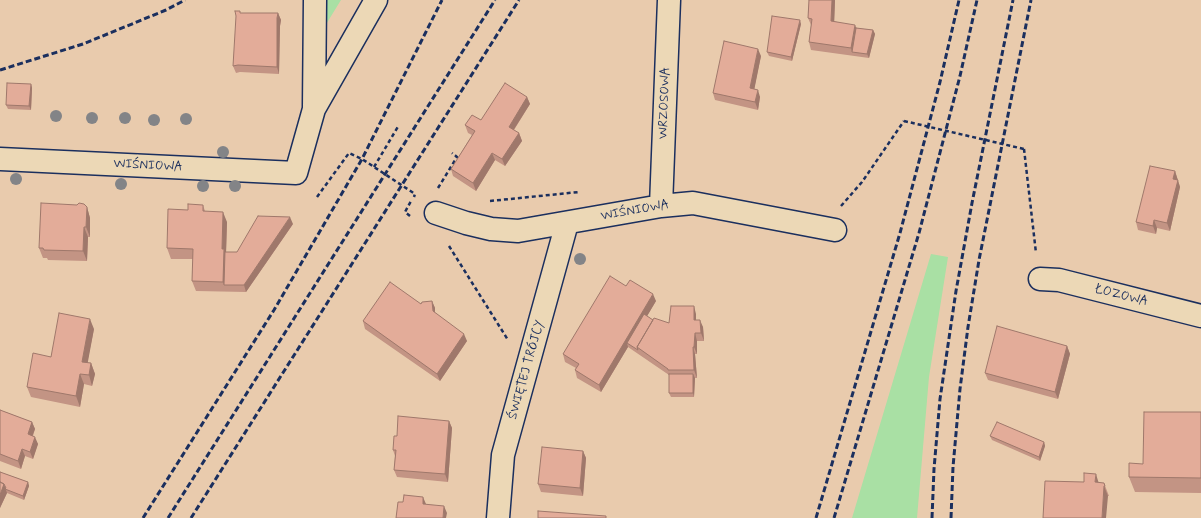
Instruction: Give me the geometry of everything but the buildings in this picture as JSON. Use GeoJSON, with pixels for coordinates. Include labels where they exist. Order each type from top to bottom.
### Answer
{"type":"FeatureCollection","features":[{"type":"Feature","properties":{"kind":"street"},"geometry":{"type":"LineString","coordinates":[[314,109],[315,0]]}},
{"type":"Feature","properties":{"kind":"street"},"geometry":{"type":"LineString","coordinates":[[314,109],[376,0]]}},
{"type":"Feature","properties":{"kind":"street","name":"WRZOSOWA"},"geometry":{"type":"LineString","coordinates":[[661,206],[669,0]]}},
{"type":"Feature","properties":{"kind":"street","name":"WIŚNIOWA"},"geometry":{"type":"LineString","coordinates":[[0,159],[296,172],[314,109]]}},
{"type":"Feature","properties":{"kind":"street","name":"WIŚNIOWA"},"geometry":{"type":"LineString","coordinates":[[436,203],[472,225],[491,229],[518,231],[661,206],[692,203],[707,204],[835,230]]}},
{"type":"Feature","properties":{"kind":"street","name":"ŚWIĘTEJ TRÓJCY"},"geometry":{"type":"LineString","coordinates":[[498,518],[503,455],[567,223]]}},
{"type":"Feature","properties":{"kind":"street","name":"ŁOZOWA"},"geometry":{"type":"LineString","coordinates":[[1040,279],[1059,280],[1201,316]]}},
{"type":"Feature","properties":{"kind":"path"},"geometry":{"type":"LineString","coordinates":[[862,182],[904,121],[1016,147],[1024,149],[1032,223]]}},
{"type":"Feature","properties":{"kind":"path"},"geometry":{"type":"LineString","coordinates":[[374,167],[399,125]]}},
{"type":"Feature","properties":{"kind":"path"},"geometry":{"type":"LineString","coordinates":[[318,197],[349,153],[374,167],[415,194]]}},
{"type":"Feature","properties":{"kind":"path"},"geometry":{"type":"LineString","coordinates":[[436,203],[457,156],[452,153]]}},
{"type":"Feature","properties":{"kind":"green space"},"geometry":{"type":"Polygon","coordinates":[[[326,0],[341,0],[325,26],[326,0]]]}},
{"type":"Feature","properties":{"kind":"green space"},"geometry":{"type":"Polygon","coordinates":[[[931,254],[948,257],[929,377],[917,518],[852,518],[931,254]]]}},
{"type":"Feature","properties":{"kind":"railway"},"geometry":{"type":"LineString","coordinates":[[0,70],[83,44],[166,10],[185,0]]}},
{"type":"Feature","properties":{"kind":"railway"},"geometry":{"type":"LineString","coordinates":[[143,518],[274,310],[362,159],[442,0]]}},
{"type":"Feature","properties":{"kind":"railway"},"geometry":{"type":"LineString","coordinates":[[168,518],[495,0]]}},
{"type":"Feature","properties":{"kind":"railway"},"geometry":{"type":"LineString","coordinates":[[191,518],[519,0]]}},
{"type":"Feature","properties":{"kind":"railway"},"geometry":{"type":"LineString","coordinates":[[816,518],[900,233],[940,82],[959,0]]}},
{"type":"Feature","properties":{"kind":"railway"},"geometry":{"type":"LineString","coordinates":[[834,518],[919,233],[960,76],[977,0]]}},
{"type":"Feature","properties":{"kind":"railway"},"geometry":{"type":"LineString","coordinates":[[932,518],[934,469],[940,399],[956,291],[972,203],[1013,0]]}},
{"type":"Feature","properties":{"kind":"railway"},"geometry":{"type":"LineString","coordinates":[[951,518],[953,467],[960,389],[968,327],[979,260],[1031,0]]}}]}
